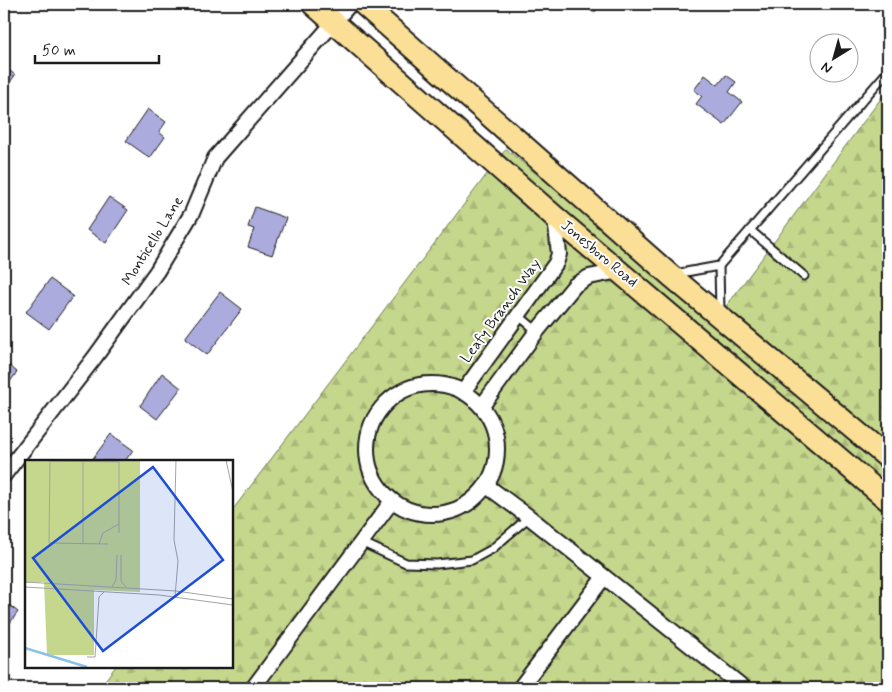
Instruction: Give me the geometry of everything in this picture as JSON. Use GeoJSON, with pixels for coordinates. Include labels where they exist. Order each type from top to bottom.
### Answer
{"type":"FeatureCollection","features":[{"type":"Feature","properties":{"kind":"main road","name":"Jonesboro Road"},"geometry":{"type":"LineString","coordinates":[[313,4],[555,217],[888,500]]}},
{"type":"Feature","properties":{"kind":"main road","name":"Jonesboro Road"},"geometry":{"type":"LineString","coordinates":[[363,4],[670,275],[888,458]]}},
{"type":"Feature","properties":{"kind":"street","name":"Monticello Lane"},"geometry":{"type":"LineString","coordinates":[[4,474],[157,271],[192,213],[215,158],[350,4]]}},
{"type":"Feature","properties":{"kind":"street","name":"Leafy Branch Way"},"geometry":{"type":"LineString","coordinates":[[463,392],[556,263],[559,254],[555,217]]}},
{"type":"Feature","properties":{"kind":"street"},"geometry":{"type":"LineString","coordinates":[[482,406],[537,331],[582,280],[619,271]]}},
{"type":"Feature","properties":{"kind":"street"},"geometry":{"type":"LineString","coordinates":[[421,385],[443,385],[463,392],[482,406],[491,421],[497,445],[494,471],[487,486],[472,502],[453,512],[432,515],[411,512],[392,501],[377,485],[369,465],[367,444],[372,423],[384,405],[401,392],[421,385]]}},
{"type":"Feature","properties":{"kind":"street"},"geometry":{"type":"LineString","coordinates":[[487,486],[529,517],[744,688]]}},
{"type":"Feature","properties":{"kind":"street"},"geometry":{"type":"LineString","coordinates":[[253,688],[392,501]]}},
{"type":"Feature","properties":{"kind":"street"},"geometry":{"type":"LineString","coordinates":[[520,688],[604,577]]}},
{"type":"Feature","properties":{"kind":"lane"},"geometry":{"type":"LineString","coordinates":[[670,275],[719,266],[888,71]]}},
{"type":"Feature","properties":{"kind":"lane"},"geometry":{"type":"LineString","coordinates":[[750,230],[804,276]]}},
{"type":"Feature","properties":{"kind":"lane"},"geometry":{"type":"LineString","coordinates":[[719,266],[721,318]]}},
{"type":"Feature","properties":{"kind":"lane"},"geometry":{"type":"LineString","coordinates":[[517,315],[537,331]]}},
{"type":"Feature","properties":{"kind":"lane"},"geometry":{"type":"LineString","coordinates":[[361,542],[406,563],[437,564],[472,560],[492,549],[529,517]]}},
{"type":"Feature","properties":{"kind":"green space"},"geometry":{"type":"Polygon","coordinates":[[[888,89],[888,688],[99,688],[115,667],[232,667],[232,511],[506,149],[716,320],[888,89]]]}},
{"type":"Feature","properties":{"kind":"building"},"geometry":{"type":"Polygon","coordinates":[[[582,4],[601,4],[594,13],[582,4]]]}},
{"type":"Feature","properties":{"kind":"building"},"geometry":{"type":"Polygon","coordinates":[[[4,66],[15,75],[4,91],[4,66]]]}},
{"type":"Feature","properties":{"kind":"building"},"geometry":{"type":"Polygon","coordinates":[[[705,75],[718,85],[726,75],[736,82],[729,92],[742,102],[724,125],[696,104],[702,96],[694,90],[705,75]]]}},
{"type":"Feature","properties":{"kind":"building"},"geometry":{"type":"Polygon","coordinates":[[[148,109],[166,122],[159,132],[165,137],[150,158],[126,141],[148,109]]]}},
{"type":"Feature","properties":{"kind":"building"},"geometry":{"type":"Polygon","coordinates":[[[109,197],[128,210],[106,243],[87,230],[109,197]]]}},
{"type":"Feature","properties":{"kind":"building"},"geometry":{"type":"Polygon","coordinates":[[[255,207],[286,218],[272,255],[248,247],[254,229],[248,227],[255,207]]]}},
{"type":"Feature","properties":{"kind":"building"},"geometry":{"type":"Polygon","coordinates":[[[50,279],[73,296],[49,329],[26,312],[50,279]]]}},
{"type":"Feature","properties":{"kind":"building"},"geometry":{"type":"Polygon","coordinates":[[[220,292],[242,309],[207,355],[185,338],[220,292]]]}},
{"type":"Feature","properties":{"kind":"building"},"geometry":{"type":"Polygon","coordinates":[[[4,361],[17,372],[4,390],[4,361]]]}},
{"type":"Feature","properties":{"kind":"building"},"geometry":{"type":"Polygon","coordinates":[[[162,373],[181,388],[157,419],[140,406],[162,373]]]}},
{"type":"Feature","properties":{"kind":"building"},"geometry":{"type":"Polygon","coordinates":[[[111,434],[133,450],[126,460],[92,460],[111,434]]]}},
{"type":"Feature","properties":{"kind":"building"},"geometry":{"type":"Polygon","coordinates":[[[4,601],[18,612],[4,631],[4,601]]]}}]}
